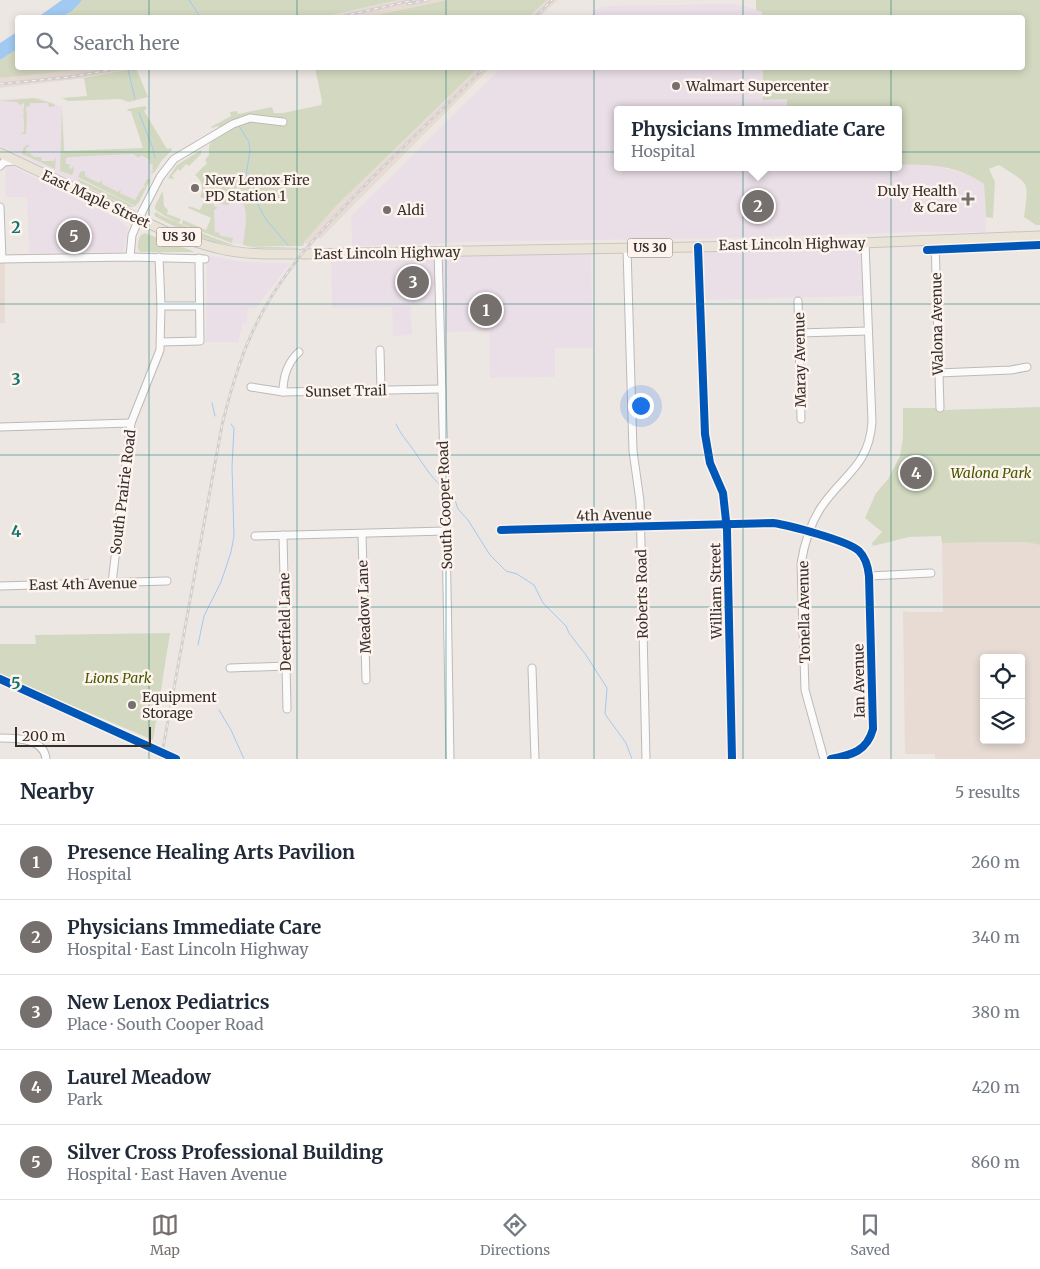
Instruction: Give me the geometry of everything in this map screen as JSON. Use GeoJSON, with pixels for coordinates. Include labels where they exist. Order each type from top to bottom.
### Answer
{"type":"FeatureCollection","features":[{"type":"Feature","properties":{"kind":"main road","name":"US 30"},"geometry":{"type":"LineString","coordinates":[[0,153],[15,160]]}},
{"type":"Feature","properties":{"kind":"main road","name":"East Maple Street"},"geometry":{"type":"LineString","coordinates":[[15,160],[178,236],[221,249],[258,254],[300,254]]}},
{"type":"Feature","properties":{"kind":"main road","name":"East Lincoln Highway"},"geometry":{"type":"LineString","coordinates":[[300,254],[627,249],[1040,236]]}},
{"type":"Feature","properties":{"kind":"street"},"geometry":{"type":"LineString","coordinates":[[130,257],[132,236],[139,219],[160,177],[174,159],[233,124],[250,118],[283,122]]}},
{"type":"Feature","properties":{"kind":"street"},"geometry":{"type":"LineString","coordinates":[[0,166],[4,162],[15,160]]}},
{"type":"Feature","properties":{"kind":"street"},"geometry":{"type":"LineString","coordinates":[[0,207],[1,259],[202,258],[199,306],[200,341],[161,342]]}},
{"type":"Feature","properties":{"kind":"street","name":"Walona Avenue"},"geometry":{"type":"LineString","coordinates":[[935,240],[940,408]]}},
{"type":"Feature","properties":{"kind":"street","name":"Tonella Avenue"},"geometry":{"type":"LineString","coordinates":[[824,759],[805,690],[801,564],[809,532],[820,509],[862,459],[870,441],[872,422],[865,243]]}},
{"type":"Feature","properties":{"kind":"street","name":"William Street"},"geometry":{"type":"LineString","coordinates":[[698,246],[705,434],[710,463],[723,493],[727,524],[732,759]]}},
{"type":"Feature","properties":{"kind":"street","name":"Roberts Road"},"geometry":{"type":"LineString","coordinates":[[627,249],[633,451],[640,501],[646,759]]}},
{"type":"Feature","properties":{"kind":"street","name":"South Cooper Road"},"geometry":{"type":"LineString","coordinates":[[438,252],[450,759]]}},
{"type":"Feature","properties":{"kind":"street","name":"South Prairie Road"},"geometry":{"type":"LineString","coordinates":[[112,583],[131,423],[158,357],[161,342],[159,257]]}},
{"type":"Feature","properties":{"kind":"street","name":"Maray Avenue"},"geometry":{"type":"LineString","coordinates":[[798,301],[801,419]]}},
{"type":"Feature","properties":{"kind":"street"},"geometry":{"type":"LineString","coordinates":[[161,306],[199,306]]}},
{"type":"Feature","properties":{"kind":"street"},"geometry":{"type":"LineString","coordinates":[[799,333],[868,331]]}},
{"type":"Feature","properties":{"kind":"street"},"geometry":{"type":"LineString","coordinates":[[380,350],[381,390]]}},
{"type":"Feature","properties":{"kind":"street"},"geometry":{"type":"LineString","coordinates":[[283,392],[286,372],[293,358],[299,352]]}},
{"type":"Feature","properties":{"kind":"street"},"geometry":{"type":"LineString","coordinates":[[938,373],[1011,370],[1027,367]]}},
{"type":"Feature","properties":{"kind":"street","name":"Sunset Trail"},"geometry":{"type":"LineString","coordinates":[[251,387],[283,392],[442,389]]}},
{"type":"Feature","properties":{"kind":"street"},"geometry":{"type":"LineString","coordinates":[[0,427],[131,423]]}},
{"type":"Feature","properties":{"kind":"street"},"geometry":{"type":"LineString","coordinates":[[727,524],[784,524],[855,548],[864,557],[868,565],[869,576],[931,573]]}},
{"type":"Feature","properties":{"kind":"street","name":"4th Avenue"},"geometry":{"type":"LineString","coordinates":[[501,530],[727,524]]}},
{"type":"Feature","properties":{"kind":"street"},"geometry":{"type":"LineString","coordinates":[[255,536],[446,531]]}},
{"type":"Feature","properties":{"kind":"street","name":"Meadow Lane"},"geometry":{"type":"LineString","coordinates":[[362,534],[366,680]]}},
{"type":"Feature","properties":{"kind":"street","name":"Deerfield Lane"},"geometry":{"type":"LineString","coordinates":[[283,536],[287,709]]}},
{"type":"Feature","properties":{"kind":"street","name":"Ian Avenue"},"geometry":{"type":"LineString","coordinates":[[831,759],[849,756],[859,751],[866,745],[873,729],[869,576]]}},
{"type":"Feature","properties":{"kind":"street","name":"East 4th Avenue"},"geometry":{"type":"LineString","coordinates":[[0,586],[167,582]]}},
{"type":"Feature","properties":{"kind":"street"},"geometry":{"type":"LineString","coordinates":[[230,668],[286,666]]}},
{"type":"Feature","properties":{"kind":"street"},"geometry":{"type":"LineString","coordinates":[[532,668],[535,759]]}},
{"type":"Feature","properties":{"kind":"street"},"geometry":{"type":"LineString","coordinates":[[0,738],[28,740],[38,745],[46,754],[46,759]]}},
{"type":"Feature","properties":{"kind":"shaded area"},"geometry":{"type":"Polygon","coordinates":[[[398,0],[447,0],[376,15],[333,15],[398,0]]]}},
{"type":"Feature","properties":{"kind":"shaded area"},"geometry":{"type":"Polygon","coordinates":[[[547,0],[558,0],[541,15],[532,15],[547,0]]]}},
{"type":"Feature","properties":{"kind":"shaded area"},"geometry":{"type":"Polygon","coordinates":[[[733,4],[749,7],[762,12],[762,15],[592,15],[594,10],[603,6],[733,4]]]}},
{"type":"Feature","properties":{"kind":"shaded area"},"geometry":{"type":"Polygon","coordinates":[[[44,70],[128,70],[77,79],[0,88],[0,74],[44,70]]]}},
{"type":"Feature","properties":{"kind":"shaded area"},"geometry":{"type":"Polygon","coordinates":[[[476,70],[488,70],[320,239],[318,237],[312,244],[305,244],[305,241],[336,206],[476,70]]]}},
{"type":"Feature","properties":{"kind":"shaded area"},"geometry":{"type":"Polygon","coordinates":[[[499,70],[763,70],[763,100],[787,99],[787,106],[614,106],[614,171],[902,171],[902,165],[932,164],[971,176],[984,184],[986,232],[460,242],[352,246],[351,216],[499,70]]]}},
{"type":"Feature","properties":{"kind":"shaded area"},"geometry":{"type":"Polygon","coordinates":[[[40,98],[62,107],[65,157],[141,154],[158,165],[139,202],[134,207],[128,207],[0,146],[0,99],[40,98]]]}},
{"type":"Feature","properties":{"kind":"shaded area"},"geometry":{"type":"Polygon","coordinates":[[[8,164],[120,220],[128,228],[123,252],[29,253],[27,197],[6,197],[5,165],[8,164]]]}},
{"type":"Feature","properties":{"kind":"shaded area"},"geometry":{"type":"Polygon","coordinates":[[[246,199],[247,245],[213,237],[212,200],[246,199]]]}},
{"type":"Feature","properties":{"kind":"shaded area"},"geometry":{"type":"Polygon","coordinates":[[[862,247],[864,296],[700,300],[699,248],[862,247]]]}},
{"type":"Feature","properties":{"kind":"shaded area"},"geometry":{"type":"Polygon","coordinates":[[[591,250],[593,348],[555,348],[555,377],[490,378],[489,331],[441,332],[438,304],[411,305],[412,335],[393,336],[392,307],[332,308],[331,255],[591,250]]]}},
{"type":"Feature","properties":{"kind":"shaded area"},"geometry":{"type":"Polygon","coordinates":[[[207,255],[243,262],[290,263],[256,308],[248,308],[247,323],[243,323],[238,342],[206,342],[207,255]]]}},
{"type":"Feature","properties":{"kind":"shaded area"},"geometry":{"type":"Polygon","coordinates":[[[0,260],[5,260],[5,323],[0,323],[0,260]]]}},
{"type":"Feature","properties":{"kind":"shaded area"},"geometry":{"type":"Polygon","coordinates":[[[1026,542],[1040,545],[1040,759],[935,759],[935,754],[905,754],[903,611],[943,612],[942,543],[1026,542]]]}},
{"type":"Feature","properties":{"kind":"green space"},"geometry":{"type":"Polygon","coordinates":[[[82,0],[398,0],[332,15],[65,15],[82,0]]]}},
{"type":"Feature","properties":{"kind":"green space"},"geometry":{"type":"Polygon","coordinates":[[[447,0],[547,0],[531,15],[376,15],[447,0]]]}},
{"type":"Feature","properties":{"kind":"green space"},"geometry":{"type":"Polygon","coordinates":[[[756,0],[1040,0],[1040,225],[1036,225],[1024,217],[1027,196],[1022,180],[999,165],[989,169],[995,182],[993,218],[986,217],[984,184],[974,178],[953,169],[942,167],[902,165],[902,106],[787,106],[787,99],[763,100],[763,70],[1025,70],[1025,15],[762,15],[762,12],[756,10],[756,0]]]}},
{"type":"Feature","properties":{"kind":"green space"},"geometry":{"type":"Polygon","coordinates":[[[15,50],[15,70],[73,70],[0,78],[0,60],[15,50]]]}},
{"type":"Feature","properties":{"kind":"green space"},"geometry":{"type":"Polygon","coordinates":[[[126,70],[137,70],[148,97],[129,102],[120,99],[68,101],[62,98],[87,96],[84,78],[126,70]]]}},
{"type":"Feature","properties":{"kind":"green space"},"geometry":{"type":"Polygon","coordinates":[[[315,70],[476,70],[336,206],[305,241],[303,246],[252,246],[302,248],[257,248],[243,245],[246,216],[241,200],[227,205],[214,203],[214,206],[218,208],[214,210],[215,233],[218,232],[221,236],[233,238],[232,243],[182,224],[183,220],[206,230],[211,218],[188,208],[189,206],[200,210],[205,199],[200,197],[202,185],[195,175],[207,163],[205,160],[209,155],[211,142],[223,135],[218,126],[211,127],[231,116],[230,112],[237,111],[238,114],[272,107],[274,113],[283,113],[321,105],[322,101],[315,70]]]}},
{"type":"Feature","properties":{"kind":"green space"},"geometry":{"type":"Polygon","coordinates":[[[34,98],[54,104],[55,106],[49,107],[48,103],[30,103],[30,106],[26,107],[26,134],[20,134],[24,132],[24,119],[23,117],[20,118],[24,116],[24,112],[23,110],[20,112],[24,109],[24,103],[20,105],[17,102],[0,101],[34,98]]]}},
{"type":"Feature","properties":{"kind":"green space"},"geometry":{"type":"Polygon","coordinates":[[[145,106],[147,108],[144,111],[167,149],[171,148],[172,150],[162,160],[154,173],[150,172],[154,170],[152,169],[153,165],[149,163],[150,160],[141,155],[139,158],[133,154],[70,157],[66,158],[66,164],[70,164],[69,168],[71,169],[73,166],[72,175],[60,171],[62,108],[64,151],[143,148],[131,111],[127,111],[128,109],[145,106]]]}},
{"type":"Feature","properties":{"kind":"green space"},"geometry":{"type":"Polygon","coordinates":[[[26,145],[30,146],[26,148],[26,153],[30,153],[34,157],[41,157],[42,161],[54,161],[56,157],[55,169],[22,154],[26,145]]]}},
{"type":"Feature","properties":{"kind":"green space"},"geometry":{"type":"Polygon","coordinates":[[[201,150],[201,154],[189,166],[186,164],[180,171],[178,169],[172,176],[173,179],[168,178],[177,165],[201,150]]]}},
{"type":"Feature","properties":{"kind":"green space"},"geometry":{"type":"Polygon","coordinates":[[[84,171],[85,176],[99,183],[102,180],[102,184],[118,192],[121,189],[120,193],[135,200],[142,188],[145,188],[145,186],[143,187],[147,179],[151,180],[148,185],[145,185],[147,186],[135,206],[78,177],[80,172],[84,171]]]}},
{"type":"Feature","properties":{"kind":"green space"},"geometry":{"type":"Polygon","coordinates":[[[78,179],[134,207],[128,207],[81,184],[78,179]]]}},
{"type":"Feature","properties":{"kind":"green space"},"geometry":{"type":"Polygon","coordinates":[[[162,192],[164,206],[168,210],[167,214],[181,219],[179,223],[155,209],[162,192]]]}},
{"type":"Feature","properties":{"kind":"green space"},"geometry":{"type":"Polygon","coordinates":[[[157,212],[211,237],[234,245],[205,239],[184,230],[156,217],[154,214],[157,212]]]}},
{"type":"Feature","properties":{"kind":"green space"},"geometry":{"type":"Polygon","coordinates":[[[145,233],[195,252],[140,252],[138,242],[141,235],[145,233]]]}},
{"type":"Feature","properties":{"kind":"green space","name":"Walona Park"},"geometry":{"type":"Polygon","coordinates":[[[1040,407],[1040,545],[1026,542],[942,543],[941,536],[909,537],[873,546],[872,543],[882,532],[865,518],[876,493],[888,479],[900,456],[903,438],[903,408],[938,408],[943,410],[1040,407]]]}},
{"type":"Feature","properties":{"kind":"green space","name":"Lions Park"},"geometry":{"type":"Polygon","coordinates":[[[170,633],[153,740],[0,675],[0,644],[36,644],[35,635],[170,633]]]}},
{"type":"Feature","properties":{"kind":"water"},"geometry":{"type":"Polygon","coordinates":[[[62,0],[82,0],[65,15],[41,15],[62,0]]]}},
{"type":"Feature","properties":{"kind":"water"},"geometry":{"type":"Polygon","coordinates":[[[15,33],[15,50],[0,60],[0,43],[15,33]]]}},
{"type":"Feature","properties":{"kind":"waterway"},"geometry":{"type":"LineString","coordinates":[[189,0],[199,15]]}},
{"type":"Feature","properties":{"kind":"waterway"},"geometry":{"type":"LineString","coordinates":[[128,70],[135,99]]}},
{"type":"Feature","properties":{"kind":"waterway"},"geometry":{"type":"LineString","coordinates":[[139,113],[155,158]]}},
{"type":"Feature","properties":{"kind":"waterway"},"geometry":{"type":"LineString","coordinates":[[239,126],[249,142],[250,151],[246,175],[254,188],[258,205],[267,221],[288,245]]}},
{"type":"Feature","properties":{"kind":"waterway"},"geometry":{"type":"LineString","coordinates":[[212,403],[215,416]]}},
{"type":"Feature","properties":{"kind":"waterway"},"geometry":{"type":"LineString","coordinates":[[198,645],[204,616],[221,582],[234,536],[232,467],[234,428],[231,424]]}},
{"type":"Feature","properties":{"kind":"waterway"},"geometry":{"type":"LineString","coordinates":[[396,424],[433,478],[442,487]]}},
{"type":"Feature","properties":{"kind":"waterway"},"geometry":{"type":"LineString","coordinates":[[448,493],[454,497],[458,509],[468,520],[490,555],[506,571],[517,574],[534,585],[543,603],[566,626],[607,688],[605,714],[626,743],[632,759]]}},
{"type":"Feature","properties":{"kind":"waterway"},"geometry":{"type":"LineString","coordinates":[[219,710],[231,730],[244,759]]}},
{"type":"Feature","properties":{"kind":"railway"},"geometry":{"type":"LineString","coordinates":[[348,15],[414,0]]}},
{"type":"Feature","properties":{"kind":"railway"},"geometry":{"type":"LineString","coordinates":[[408,4],[428,0]]}},
{"type":"Feature","properties":{"kind":"railway"},"geometry":{"type":"LineString","coordinates":[[537,15],[552,0]]}},
{"type":"Feature","properties":{"kind":"railway"},"geometry":{"type":"LineString","coordinates":[[0,84],[69,77],[110,70]]}},
{"type":"Feature","properties":{"kind":"railway"},"geometry":{"type":"LineString","coordinates":[[161,759],[222,425],[239,367],[256,325],[287,273],[315,239],[376,174],[482,70]]}},
{"type":"Feature","properties":{"kind":"cycle path"},"geometry":{"type":"LineString","coordinates":[[927,250],[1040,245]]}},
{"type":"Feature","properties":{"kind":"cycle path"},"geometry":{"type":"LineString","coordinates":[[698,247],[705,434],[710,463],[723,493],[727,530],[732,759]]}},
{"type":"Feature","properties":{"kind":"cycle path"},"geometry":{"type":"LineString","coordinates":[[501,530],[773,523],[831,538],[859,551],[866,562],[869,576],[873,729],[867,742],[858,751],[831,759]]}},
{"type":"Feature","properties":{"kind":"cycle path"},"geometry":{"type":"LineString","coordinates":[[0,679],[176,759]]}},
{"type":"Feature","properties":{"kind":"place","name":"Walmart Supercenter"},"geometry":{"type":"Point","coordinates":[676,86]}},
{"type":"Feature","properties":{"kind":"place","name":"New Lenox Fire PD Station 1"},"geometry":{"type":"Point","coordinates":[195,188]}},
{"type":"Feature","properties":{"kind":"place","name":"Duly Health & Care"},"geometry":{"type":"Point","coordinates":[968,199]}},
{"type":"Feature","properties":{"kind":"place","name":"Physicians Immediate Care"},"geometry":{"type":"Point","coordinates":[758,206]}},
{"type":"Feature","properties":{"kind":"place","name":"Aldi"},"geometry":{"type":"Point","coordinates":[387,210]}},
{"type":"Feature","properties":{"kind":"place","name":"Silver Cross Professional Building"},"geometry":{"type":"Point","coordinates":[74,236]}},
{"type":"Feature","properties":{"kind":"place","name":"New Lenox Pediatrics"},"geometry":{"type":"Point","coordinates":[413,282]}},
{"type":"Feature","properties":{"kind":"place","name":"Presence Healing Arts Pavilion"},"geometry":{"type":"Point","coordinates":[486,310]}},
{"type":"Feature","properties":{"kind":"place","name":"Laurel Meadow"},"geometry":{"type":"Point","coordinates":[916,473]}},
{"type":"Feature","properties":{"kind":"place","name":"Equipment Storage"},"geometry":{"type":"Point","coordinates":[132,705]}}]}
